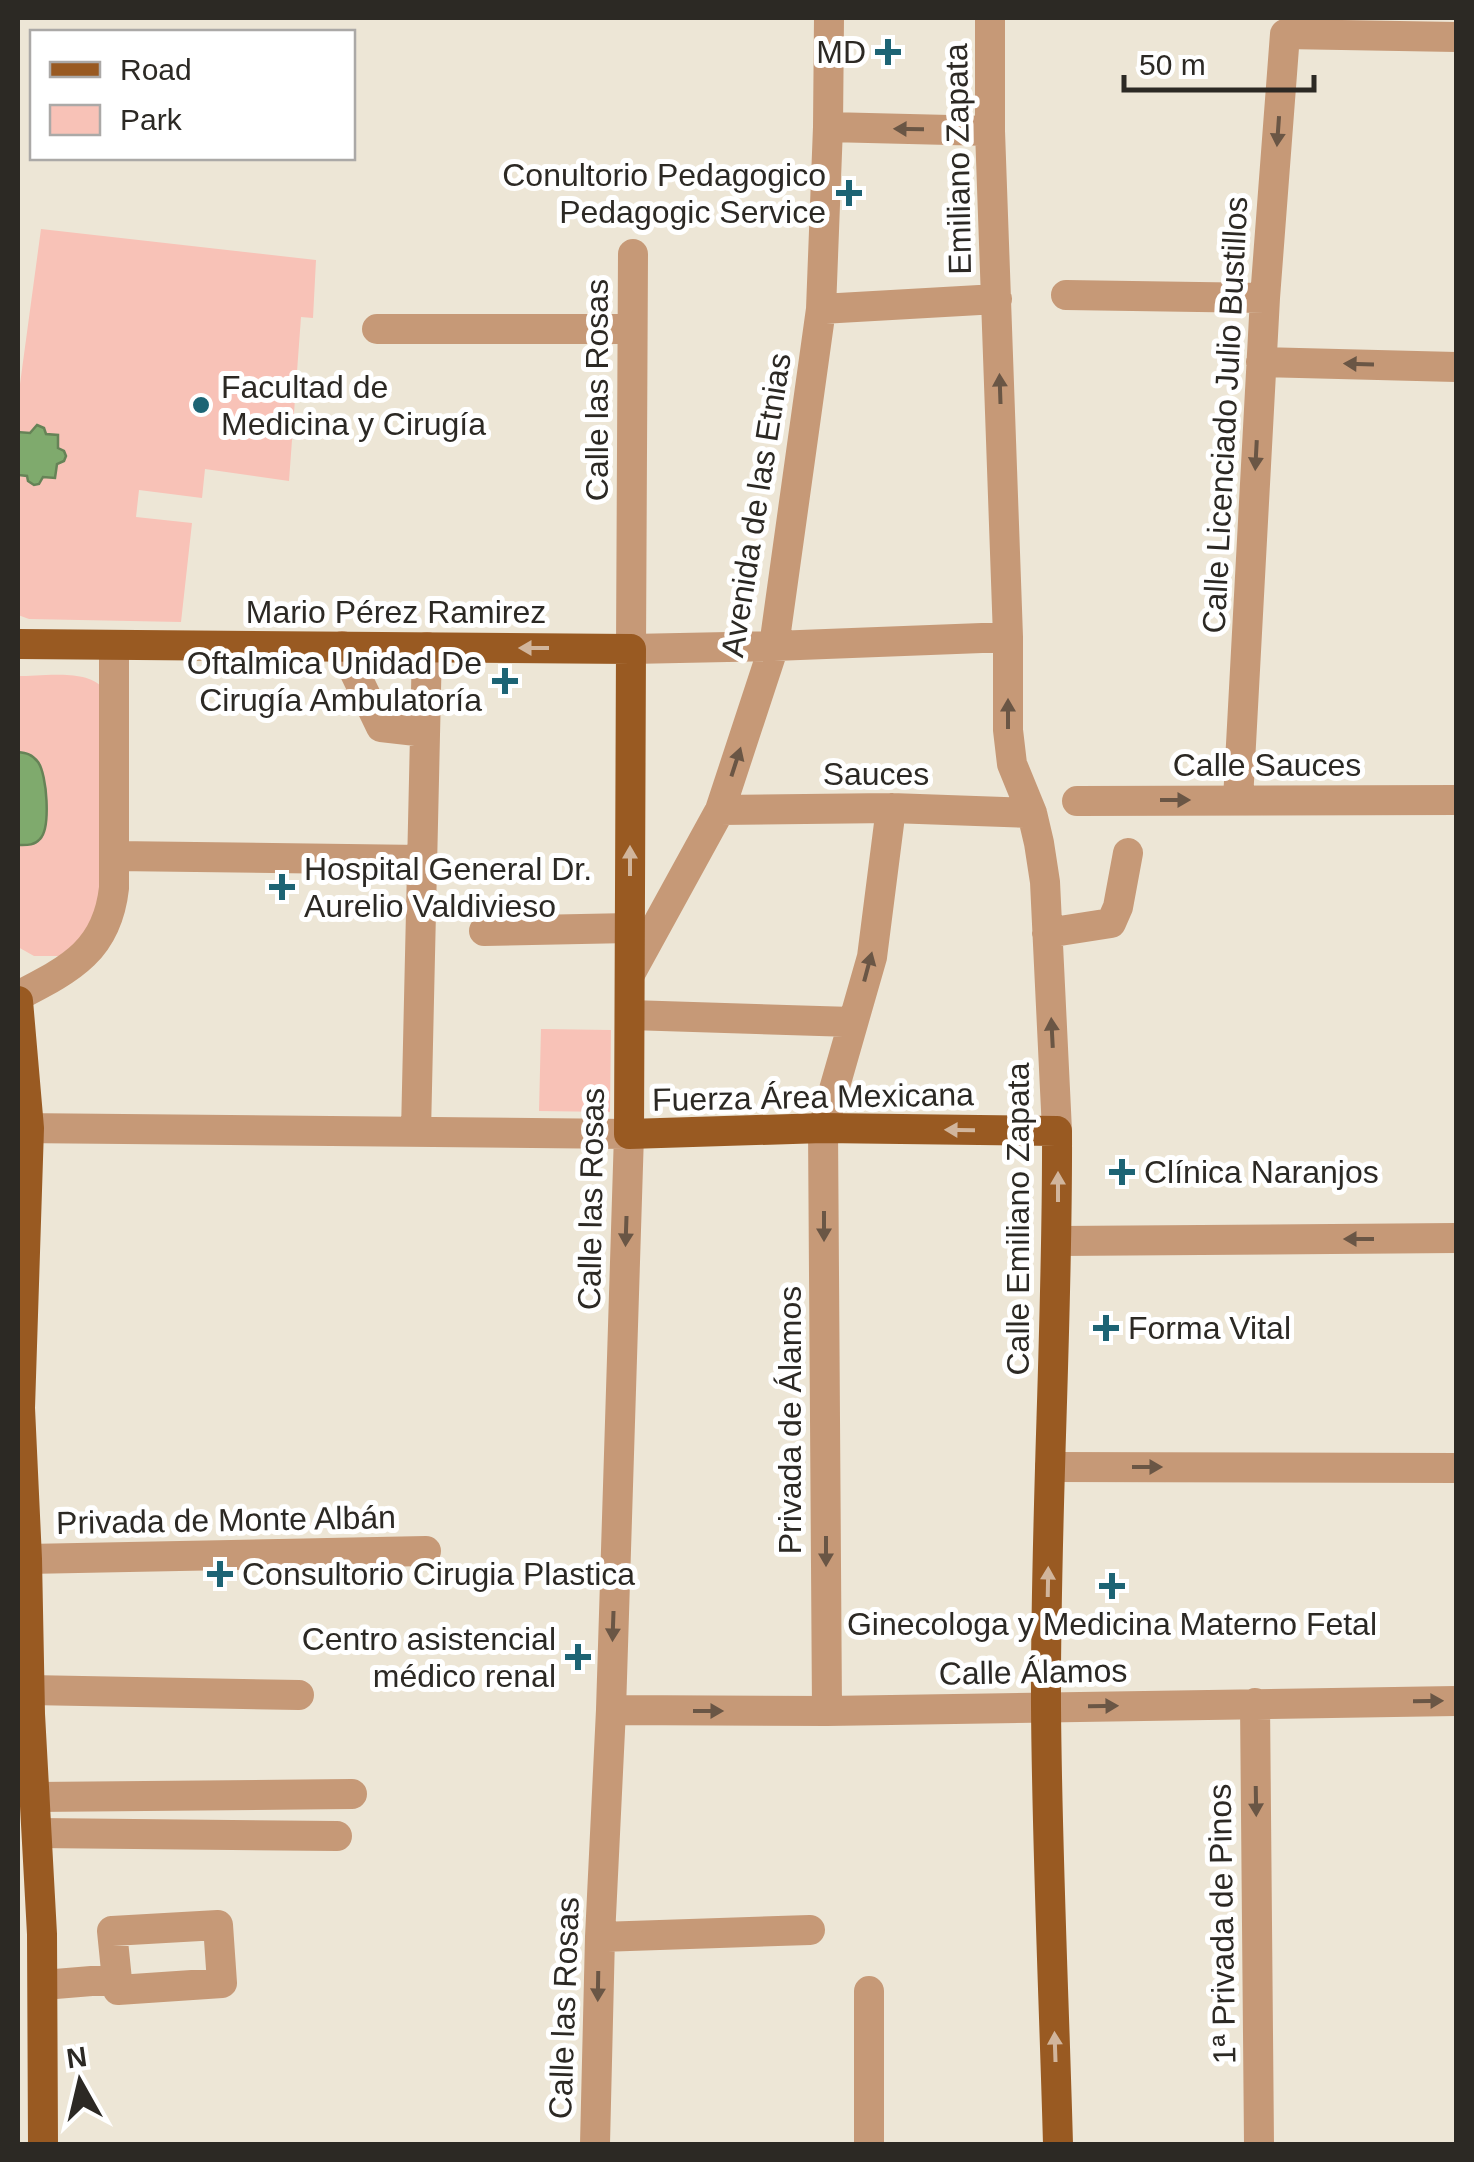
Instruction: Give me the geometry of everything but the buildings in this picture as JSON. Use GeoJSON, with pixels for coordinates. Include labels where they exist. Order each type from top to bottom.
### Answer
{"type":"FeatureCollection","features":[{"type":"Feature","properties":{"kind":"main road","name":"Mario Pérez Ramirez"},"geometry":{"type":"LineString","coordinates":[[24,643],[631,648]]}},
{"type":"Feature","properties":{"kind":"main road","name":"Calle las Rosas"},"geometry":{"type":"LineString","coordinates":[[629,1134],[631,648]]}},
{"type":"Feature","properties":{"kind":"main road"},"geometry":{"type":"LineString","coordinates":[[18,998],[23,1128],[19,1408],[27,1560],[26,1705],[37,1834],[30,1932],[42,1985],[39,2142]]}},
{"type":"Feature","properties":{"kind":"main road","name":"Fuerza Área Mexicana"},"geometry":{"type":"LineString","coordinates":[[629,1134],[823,1128],[1058,1131]]}},
{"type":"Feature","properties":{"kind":"main road","name":"Calle Emiliano Zapata"},"geometry":{"type":"LineString","coordinates":[[1058,1131],[1046,1706],[1058,2144]]}},
{"type":"Feature","properties":{"kind":"street","name":"Avenida de las Etnias"},"geometry":{"type":"LineString","coordinates":[[630,974],[720,810],[774,646],[822,309],[829,18]]}},
{"type":"Feature","properties":{"kind":"street","name":"Emiliano Zapata"},"geometry":{"type":"LineString","coordinates":[[990,18],[997,298]]}},
{"type":"Feature","properties":{"kind":"street","name":"Calle Licenciado Julio Bustillos"},"geometry":{"type":"LineString","coordinates":[[1238,800],[1265,298],[1286,34],[1456,37]]}},
{"type":"Feature","properties":{"kind":"street"},"geometry":{"type":"LineString","coordinates":[[828,128],[990,131]]}},
{"type":"Feature","properties":{"kind":"street","name":"Calle las Rosas"},"geometry":{"type":"LineString","coordinates":[[631,648],[633,254]]}},
{"type":"Feature","properties":{"kind":"street"},"geometry":{"type":"LineString","coordinates":[[1066,295],[1265,298]]}},
{"type":"Feature","properties":{"kind":"street"},"geometry":{"type":"LineString","coordinates":[[822,309],[997,298]]}},
{"type":"Feature","properties":{"kind":"street","name":"Calle Emiliano Zapata"},"geometry":{"type":"LineString","coordinates":[[997,298],[1008,730],[1012,764],[1040,843],[1058,1131]]}},
{"type":"Feature","properties":{"kind":"street"},"geometry":{"type":"LineString","coordinates":[[377,329],[632,329]]}},
{"type":"Feature","properties":{"kind":"street"},"geometry":{"type":"LineString","coordinates":[[1262,362],[1456,367]]}},
{"type":"Feature","properties":{"kind":"street","name":"Mario Pérez Ramirez"},"geometry":{"type":"LineString","coordinates":[[631,648],[1008,637]]}},
{"type":"Feature","properties":{"kind":"street"},"geometry":{"type":"LineString","coordinates":[[18,998],[86,954],[108,921],[114,856],[114,644]]}},
{"type":"Feature","properties":{"kind":"street"},"geometry":{"type":"LineString","coordinates":[[342,646],[381,727],[425,732]]}},
{"type":"Feature","properties":{"kind":"street"},"geometry":{"type":"LineString","coordinates":[[416,1132],[427,647]]}},
{"type":"Feature","properties":{"kind":"street","name":"Calle Sauces"},"geometry":{"type":"LineString","coordinates":[[1077,801],[1456,800]]}},
{"type":"Feature","properties":{"kind":"street","name":"Sauces"},"geometry":{"type":"LineString","coordinates":[[720,810],[891,808],[1032,812]]}},
{"type":"Feature","properties":{"kind":"street","name":"Privada de Álamos"},"geometry":{"type":"LineString","coordinates":[[827,1712],[823,1128],[872,956],[891,808]]}},
{"type":"Feature","properties":{"kind":"street"},"geometry":{"type":"LineString","coordinates":[[1047,933],[1111,924],[1128,853]]}},
{"type":"Feature","properties":{"kind":"street"},"geometry":{"type":"LineString","coordinates":[[114,856],[422,860]]}},
{"type":"Feature","properties":{"kind":"street"},"geometry":{"type":"LineString","coordinates":[[484,931],[630,928]]}},
{"type":"Feature","properties":{"kind":"street"},"geometry":{"type":"LineString","coordinates":[[630,1015],[852,1022]]}},
{"type":"Feature","properties":{"kind":"street"},"geometry":{"type":"LineString","coordinates":[[23,1128],[629,1134]]}},
{"type":"Feature","properties":{"kind":"street","name":"Calle las Rosas"},"geometry":{"type":"LineString","coordinates":[[594,2144],[629,1134]]}},
{"type":"Feature","properties":{"kind":"street"},"geometry":{"type":"LineString","coordinates":[[1058,1241],[1456,1238]]}},
{"type":"Feature","properties":{"kind":"street"},"geometry":{"type":"LineString","coordinates":[[1050,1466],[1456,1468]]}},
{"type":"Feature","properties":{"kind":"street","name":"Privada de Monte Albán"},"geometry":{"type":"LineString","coordinates":[[27,1560],[426,1551]]}},
{"type":"Feature","properties":{"kind":"street"},"geometry":{"type":"LineString","coordinates":[[26,1705],[299,1695]]}},
{"type":"Feature","properties":{"kind":"street","name":"Calle Álamos"},"geometry":{"type":"LineString","coordinates":[[610,1710],[827,1712],[1456,1701]]}},
{"type":"Feature","properties":{"kind":"street","name":"1ª Privada de Pinos"},"geometry":{"type":"LineString","coordinates":[[1255,1703],[1260,2144]]}},
{"type":"Feature","properties":{"kind":"street"},"geometry":{"type":"LineString","coordinates":[[34,1797],[352,1794]]}},
{"type":"Feature","properties":{"kind":"street"},"geometry":{"type":"LineString","coordinates":[[37,1834],[337,1836]]}},
{"type":"Feature","properties":{"kind":"street"},"geometry":{"type":"LineString","coordinates":[[600,1937],[810,1930]]}},
{"type":"Feature","properties":{"kind":"street"},"geometry":{"type":"LineString","coordinates":[[42,1985],[116,1979]]}},
{"type":"Feature","properties":{"kind":"street"},"geometry":{"type":"LineString","coordinates":[[869,1991],[869,2144]]}},
{"type":"Feature","properties":{"kind":"green space"},"geometry":{"type":"Polygon","coordinates":[[[41,229],[316,260],[313,318],[301,317],[289,481],[205,469],[202,498],[139,490],[136,517],[192,523],[181,622],[29,619],[18,615],[18,384],[41,229]]]}},
{"type":"Feature","properties":{"kind":"green space"},"geometry":{"type":"Polygon","coordinates":[[[18,676],[74,676],[95,681],[102,687],[103,892],[91,932],[59,956],[34,956],[18,947],[18,676]]]}},
{"type":"Feature","properties":{"kind":"green space"},"geometry":{"type":"Polygon","coordinates":[[[541,1029],[611,1030],[610,1112],[539,1111],[541,1029]]]}},
{"type":"Feature","properties":{"kind":"shaded area"},"geometry":{"type":"Polygon","coordinates":[[[37,425],[46,434],[58,435],[58,448],[66,456],[57,464],[55,478],[43,477],[34,485],[27,476],[18,475],[18,432],[30,433],[37,425]]]}},
{"type":"Feature","properties":{"kind":"shaded area"},"geometry":{"type":"Polygon","coordinates":[[[18,752],[29,754],[38,762],[45,789],[47,813],[43,833],[38,841],[27,845],[18,845],[18,752]]]}},
{"type":"Feature","properties":{"kind":"place","name":"MD"},"geometry":{"type":"Point","coordinates":[888,52]}},
{"type":"Feature","properties":{"kind":"place","name":"Conultorio Pedagogico Pedagogic Service"},"geometry":{"type":"Point","coordinates":[849,193]}},
{"type":"Feature","properties":{"kind":"place","name":"Facultad de Medicina y Cirugía"},"geometry":{"type":"Point","coordinates":[201,405]}},
{"type":"Feature","properties":{"kind":"place","name":"Oftalmica Unidad De Cirugía Ambulatoría"},"geometry":{"type":"Point","coordinates":[505,681]}},
{"type":"Feature","properties":{"kind":"place","name":"Hospital General Dr. Aurelio Valdivieso"},"geometry":{"type":"Point","coordinates":[282,887]}},
{"type":"Feature","properties":{"kind":"place","name":"Clínica Naranjos"},"geometry":{"type":"Point","coordinates":[1122,1172]}},
{"type":"Feature","properties":{"kind":"place","name":"Forma Vital"},"geometry":{"type":"Point","coordinates":[1106,1328]}},
{"type":"Feature","properties":{"kind":"place","name":"Consultorio Cirugia Plastica"},"geometry":{"type":"Point","coordinates":[220,1574]}},
{"type":"Feature","properties":{"kind":"place","name":"Ginecologa y Medicina Materno Fetal"},"geometry":{"type":"Point","coordinates":[1112,1586]}},
{"type":"Feature","properties":{"kind":"place","name":"Centro asistencial médico renal"},"geometry":{"type":"Point","coordinates":[578,1657]}}]}
